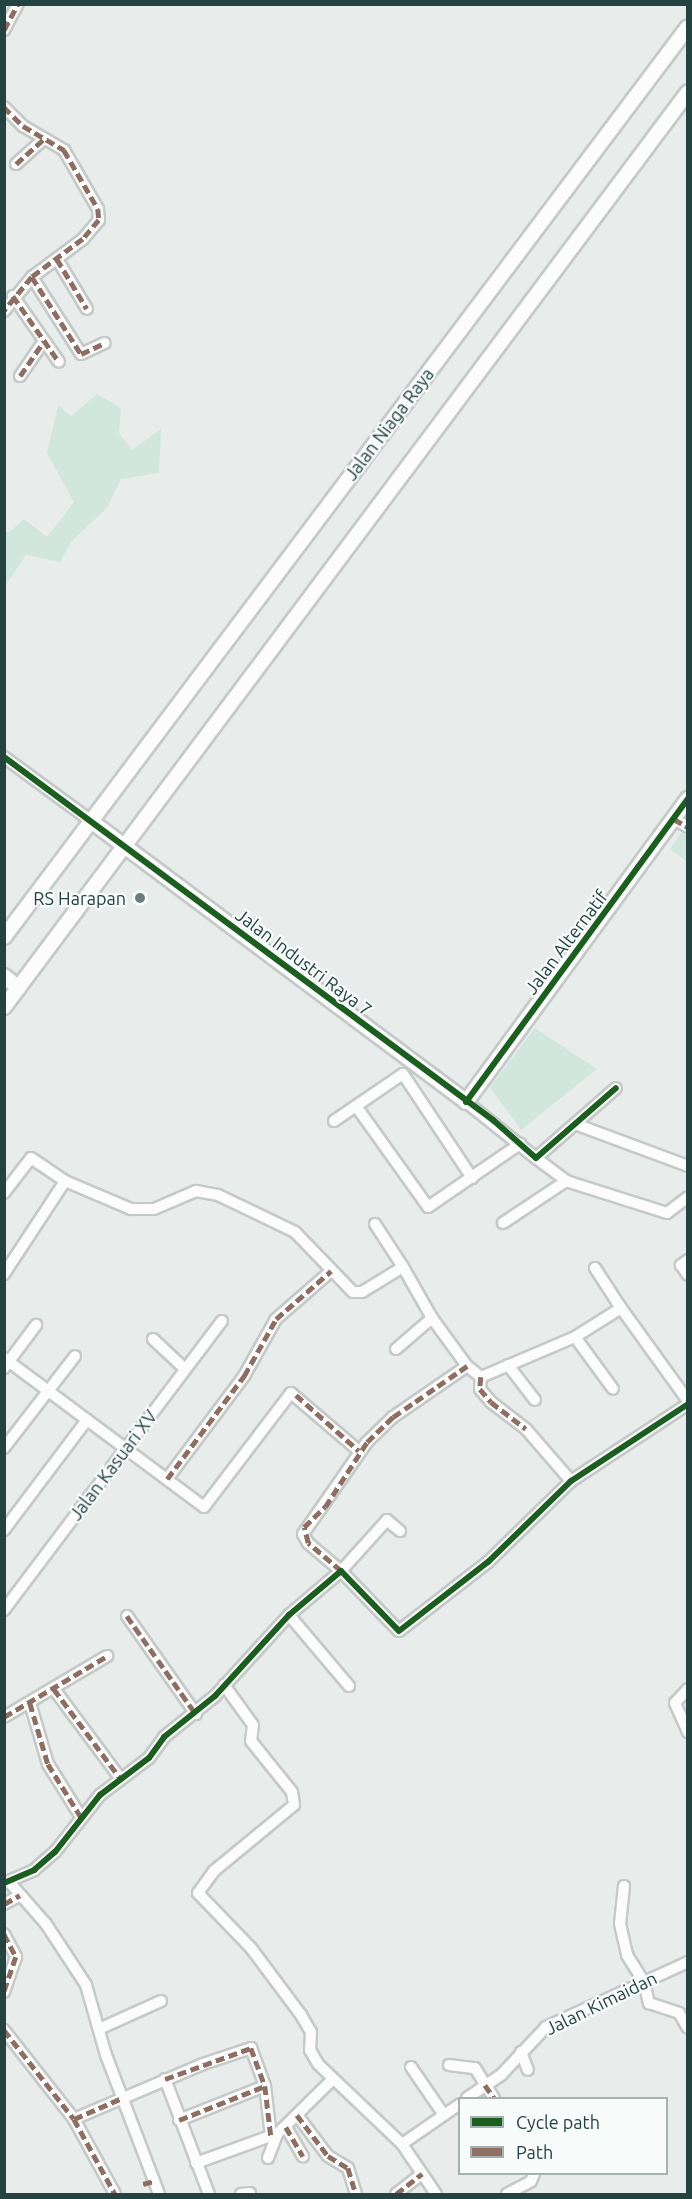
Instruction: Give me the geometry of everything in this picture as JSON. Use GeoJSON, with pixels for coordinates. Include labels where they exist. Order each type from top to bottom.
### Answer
{"type":"FeatureCollection","features":[{"type":"Feature","properties":{"kind":"main road","name":"Jalan Niaga Raya"},"geometry":{"type":"LineString","coordinates":[[4,937],[687,27]]}},
{"type":"Feature","properties":{"kind":"main road"},"geometry":{"type":"LineString","coordinates":[[4,1007],[687,92]]}},
{"type":"Feature","properties":{"kind":"main road","name":"Jalan Alternatif"},"geometry":{"type":"LineString","coordinates":[[466,1102],[687,799]]}},
{"type":"Feature","properties":{"kind":"main road","name":"Jalan Industri Raya 7"},"geometry":{"type":"LineString","coordinates":[[91,821],[466,1102]]}},
{"type":"Feature","properties":{"kind":"main road"},"geometry":{"type":"LineString","coordinates":[[4,976],[19,988]]}},
{"type":"Feature","properties":{"kind":"street"},"geometry":{"type":"LineString","coordinates":[[4,30],[18,4]]}},
{"type":"Feature","properties":{"kind":"street"},"geometry":{"type":"LineString","coordinates":[[4,107],[23,126],[64,150],[98,209],[96,225],[32,277],[13,296],[4,311]]}},
{"type":"Feature","properties":{"kind":"street"},"geometry":{"type":"LineString","coordinates":[[16,164],[44,139]]}},
{"type":"Feature","properties":{"kind":"street"},"geometry":{"type":"LineString","coordinates":[[57,259],[87,309]]}},
{"type":"Feature","properties":{"kind":"street"},"geometry":{"type":"LineString","coordinates":[[32,277],[81,354],[105,343]]}},
{"type":"Feature","properties":{"kind":"street"},"geometry":{"type":"LineString","coordinates":[[13,296],[58,362]]}},
{"type":"Feature","properties":{"kind":"street"},"geometry":{"type":"LineString","coordinates":[[20,376],[44,340]]}},
{"type":"Feature","properties":{"kind":"street"},"geometry":{"type":"LineString","coordinates":[[4,757],[91,821]]}},
{"type":"Feature","properties":{"kind":"street"},"geometry":{"type":"LineString","coordinates":[[674,819],[687,826]]}},
{"type":"Feature","properties":{"kind":"street"},"geometry":{"type":"LineString","coordinates":[[334,1121],[403,1074],[472,1178]]}},
{"type":"Feature","properties":{"kind":"street"},"geometry":{"type":"LineString","coordinates":[[536,1158],[616,1088]]}},
{"type":"Feature","properties":{"kind":"street"},"geometry":{"type":"LineString","coordinates":[[466,1102],[566,1181],[667,1213],[687,1197]]}},
{"type":"Feature","properties":{"kind":"street"},"geometry":{"type":"LineString","coordinates":[[356,1106],[424,1205],[433,1206],[520,1144]]}},
{"type":"Feature","properties":{"kind":"street"},"geometry":{"type":"LineString","coordinates":[[575,1124],[687,1166]]}},
{"type":"Feature","properties":{"kind":"street"},"geometry":{"type":"LineString","coordinates":[[6,1188],[31,1158],[65,1181],[114,1203],[142,1210],[196,1191],[218,1196],[295,1232],[331,1271],[357,1293],[403,1268]]}},
{"type":"Feature","properties":{"kind":"street"},"geometry":{"type":"LineString","coordinates":[[4,1274],[65,1181]]}},
{"type":"Feature","properties":{"kind":"street"},"geometry":{"type":"LineString","coordinates":[[503,1222],[566,1181]]}},
{"type":"Feature","properties":{"kind":"street"},"geometry":{"type":"LineString","coordinates":[[375,1224],[432,1318],[467,1366],[481,1377]]}},
{"type":"Feature","properties":{"kind":"street"},"geometry":{"type":"LineString","coordinates":[[687,1260],[681,1265],[687,1275]]}},
{"type":"Feature","properties":{"kind":"street"},"geometry":{"type":"LineString","coordinates":[[467,1366],[393,1417],[359,1450],[341,1484],[304,1527],[303,1534],[308,1542],[341,1571],[399,1630],[488,1562],[572,1481],[687,1402],[595,1268]]}},
{"type":"Feature","properties":{"kind":"street"},"geometry":{"type":"LineString","coordinates":[[167,1479],[244,1376],[276,1318],[331,1271]]}},
{"type":"Feature","properties":{"kind":"street"},"geometry":{"type":"LineString","coordinates":[[481,1377],[575,1337],[621,1308]]}},
{"type":"Feature","properties":{"kind":"street"},"geometry":{"type":"LineString","coordinates":[[396,1349],[432,1318]]}},
{"type":"Feature","properties":{"kind":"street","name":"Jalan Kasuari XV"},"geometry":{"type":"LineString","coordinates":[[4,1610],[222,1321]]}},
{"type":"Feature","properties":{"kind":"street"},"geometry":{"type":"LineString","coordinates":[[36,1325],[6,1363],[48,1391],[204,1507],[291,1393],[359,1450]]}},
{"type":"Feature","properties":{"kind":"street"},"geometry":{"type":"LineString","coordinates":[[575,1337],[613,1389]]}},
{"type":"Feature","properties":{"kind":"street"},"geometry":{"type":"LineString","coordinates":[[153,1339],[185,1369]]}},
{"type":"Feature","properties":{"kind":"street"},"geometry":{"type":"LineString","coordinates":[[4,1448],[75,1356]]}},
{"type":"Feature","properties":{"kind":"street"},"geometry":{"type":"LineString","coordinates":[[508,1365],[535,1400]]}},
{"type":"Feature","properties":{"kind":"street"},"geometry":{"type":"LineString","coordinates":[[481,1377],[480,1389],[491,1402],[526,1429],[572,1481]]}},
{"type":"Feature","properties":{"kind":"street"},"geometry":{"type":"LineString","coordinates":[[4,1530],[87,1420]]}},
{"type":"Feature","properties":{"kind":"street"},"geometry":{"type":"LineString","coordinates":[[159,2194],[122,2098],[86,1985],[46,1924],[7,1883],[34,1870],[55,1852],[81,1817],[120,1778],[139,1767],[164,1737],[196,1714],[289,1615],[341,1571],[387,1520],[400,1531]]}},
{"type":"Feature","properties":{"kind":"street"},"geometry":{"type":"LineString","coordinates":[[289,1615],[349,1686]]}},
{"type":"Feature","properties":{"kind":"street"},"geometry":{"type":"LineString","coordinates":[[127,1616],[196,1714]]}},
{"type":"Feature","properties":{"kind":"street"},"geometry":{"type":"LineString","coordinates":[[4,1718],[107,1656]]}},
{"type":"Feature","properties":{"kind":"street"},"geometry":{"type":"LineString","coordinates":[[224,1684],[253,1725],[254,1746],[294,1800],[291,1810],[204,1881],[198,1893],[250,1947],[301,2015],[311,2032],[310,2050],[333,2079],[402,2144],[436,2194]]}},
{"type":"Feature","properties":{"kind":"street"},"geometry":{"type":"LineString","coordinates":[[54,1689],[120,1778]]}},
{"type":"Feature","properties":{"kind":"street"},"geometry":{"type":"LineString","coordinates":[[687,1689],[675,1703],[687,1732]]}},
{"type":"Feature","properties":{"kind":"street"},"geometry":{"type":"LineString","coordinates":[[30,1702],[48,1764],[81,1817]]}},
{"type":"Feature","properties":{"kind":"street"},"geometry":{"type":"LineString","coordinates":[[624,1886],[621,1940],[644,1982],[649,2003],[679,2013],[687,2028]]}},
{"type":"Feature","properties":{"kind":"street"},"geometry":{"type":"LineString","coordinates":[[4,1904],[20,1895]]}},
{"type":"Feature","properties":{"kind":"street"},"geometry":{"type":"LineString","coordinates":[[4,1934],[16,1957],[4,1992]]}},
{"type":"Feature","properties":{"kind":"street","name":"Jalan Kimaidan"},"geometry":{"type":"LineString","coordinates":[[467,2097],[485,2085],[546,2027],[687,1962]]}},
{"type":"Feature","properties":{"kind":"street"},"geometry":{"type":"LineString","coordinates":[[99,2029],[161,2001]]}},
{"type":"Feature","properties":{"kind":"street"},"geometry":{"type":"LineString","coordinates":[[4,2030],[74,2119],[115,2194]]}},
{"type":"Feature","properties":{"kind":"street"},"geometry":{"type":"LineString","coordinates":[[74,2119],[165,2079],[251,2048],[265,2086],[274,2135],[268,2158]]}},
{"type":"Feature","properties":{"kind":"street"},"geometry":{"type":"LineString","coordinates":[[522,2052],[528,2070]]}},
{"type":"Feature","properties":{"kind":"street"},"geometry":{"type":"LineString","coordinates":[[449,2065],[471,2065],[493,2097]]}},
{"type":"Feature","properties":{"kind":"street"},"geometry":{"type":"LineString","coordinates":[[411,2067],[444,2115]]}},
{"type":"Feature","properties":{"kind":"street"},"geometry":{"type":"LineString","coordinates":[[165,2079],[209,2194]]}},
{"type":"Feature","properties":{"kind":"street"},"geometry":{"type":"LineString","coordinates":[[196,2163],[274,2135],[286,2127],[333,2079]]}},
{"type":"Feature","properties":{"kind":"street"},"geometry":{"type":"LineString","coordinates":[[179,2120],[265,2086]]}},
{"type":"Feature","properties":{"kind":"street"},"geometry":{"type":"LineString","coordinates":[[402,2144],[458,2105]]}},
{"type":"Feature","properties":{"kind":"street"},"geometry":{"type":"LineString","coordinates":[[297,2115],[328,2156],[348,2168],[356,2194]]}},
{"type":"Feature","properties":{"kind":"street"},"geometry":{"type":"LineString","coordinates":[[286,2127],[303,2157]]}},
{"type":"Feature","properties":{"kind":"street"},"geometry":{"type":"LineString","coordinates":[[396,2194],[422,2174]]}},
{"type":"Feature","properties":{"kind":"street"},"geometry":{"type":"LineString","coordinates":[[507,2194],[531,2181],[534,2175]]}},
{"type":"Feature","properties":{"kind":"street"},"geometry":{"type":"LineString","coordinates":[[142,2184],[154,2181]]}},
{"type":"Feature","properties":{"kind":"green space"},"geometry":{"type":"Polygon","coordinates":[[[97,394],[121,408],[119,433],[132,450],[161,429],[159,473],[121,479],[107,508],[71,542],[60,562],[26,555],[5,586],[5,532],[10,532],[24,519],[47,537],[74,502],[47,453],[58,405],[71,416],[97,394]]]}},
{"type":"Feature","properties":{"kind":"green space"},"geometry":{"type":"Polygon","coordinates":[[[681,833],[687,836],[687,862],[670,849],[681,833]]]}},
{"type":"Feature","properties":{"kind":"green space"},"geometry":{"type":"Polygon","coordinates":[[[535,1028],[597,1069],[521,1130],[490,1087],[535,1028]]]}},
{"type":"Feature","properties":{"kind":"marked path"},"geometry":{"type":"LineString","coordinates":[[4,30],[18,4]]}},
{"type":"Feature","properties":{"kind":"marked path"},"geometry":{"type":"LineString","coordinates":[[4,107],[23,126],[64,150],[98,209],[99,220],[83,239],[32,277],[4,311]]}},
{"type":"Feature","properties":{"kind":"marked path"},"geometry":{"type":"LineString","coordinates":[[16,164],[44,139]]}},
{"type":"Feature","properties":{"kind":"marked path"},"geometry":{"type":"LineString","coordinates":[[57,259],[87,309]]}},
{"type":"Feature","properties":{"kind":"marked path"},"geometry":{"type":"LineString","coordinates":[[32,277],[81,354],[105,343]]}},
{"type":"Feature","properties":{"kind":"marked path"},"geometry":{"type":"LineString","coordinates":[[13,296],[59,362]]}},
{"type":"Feature","properties":{"kind":"marked path"},"geometry":{"type":"LineString","coordinates":[[20,376],[44,341]]}},
{"type":"Feature","properties":{"kind":"marked path"},"geometry":{"type":"LineString","coordinates":[[674,819],[688,827]]}},
{"type":"Feature","properties":{"kind":"marked path"},"geometry":{"type":"LineString","coordinates":[[167,1479],[244,1376],[276,1319],[331,1271]]}},
{"type":"Feature","properties":{"kind":"marked path"},"geometry":{"type":"LineString","coordinates":[[341,1571],[308,1543],[304,1527],[325,1507],[367,1442],[393,1417],[467,1366]]}},
{"type":"Feature","properties":{"kind":"marked path"},"geometry":{"type":"LineString","coordinates":[[481,1377],[480,1389],[491,1402],[526,1429]]}},
{"type":"Feature","properties":{"kind":"marked path"},"geometry":{"type":"LineString","coordinates":[[296,1395],[359,1451]]}},
{"type":"Feature","properties":{"kind":"marked path"},"geometry":{"type":"LineString","coordinates":[[127,1616],[196,1714]]}},
{"type":"Feature","properties":{"kind":"marked path"},"geometry":{"type":"LineString","coordinates":[[4,1717],[107,1656]]}},
{"type":"Feature","properties":{"kind":"marked path"},"geometry":{"type":"LineString","coordinates":[[54,1689],[120,1778]]}},
{"type":"Feature","properties":{"kind":"marked path"},"geometry":{"type":"LineString","coordinates":[[30,1703],[48,1764],[81,1817]]}},
{"type":"Feature","properties":{"kind":"marked path"},"geometry":{"type":"LineString","coordinates":[[4,1904],[20,1895]]}},
{"type":"Feature","properties":{"kind":"marked path"},"geometry":{"type":"LineString","coordinates":[[4,1934],[16,1957],[4,1992]]}},
{"type":"Feature","properties":{"kind":"marked path"},"geometry":{"type":"LineString","coordinates":[[4,2030],[74,2119],[115,2194]]}},
{"type":"Feature","properties":{"kind":"marked path"},"geometry":{"type":"LineString","coordinates":[[165,2079],[251,2048],[265,2086],[271,2136]]}},
{"type":"Feature","properties":{"kind":"marked path"},"geometry":{"type":"LineString","coordinates":[[485,2085],[493,2097]]}},
{"type":"Feature","properties":{"kind":"marked path"},"geometry":{"type":"LineString","coordinates":[[179,2120],[265,2086]]}},
{"type":"Feature","properties":{"kind":"marked path"},"geometry":{"type":"LineString","coordinates":[[74,2119],[122,2098]]}},
{"type":"Feature","properties":{"kind":"marked path"},"geometry":{"type":"LineString","coordinates":[[297,2115],[328,2156],[348,2168],[356,2194]]}},
{"type":"Feature","properties":{"kind":"marked path"},"geometry":{"type":"LineString","coordinates":[[286,2127],[303,2157]]}},
{"type":"Feature","properties":{"kind":"marked path"},"geometry":{"type":"LineString","coordinates":[[396,2194],[422,2174]]}},
{"type":"Feature","properties":{"kind":"marked path"},"geometry":{"type":"LineString","coordinates":[[143,2184],[154,2181]]}},
{"type":"Feature","properties":{"kind":"cycle path"},"geometry":{"type":"LineString","coordinates":[[4,757],[493,1120],[536,1158],[616,1088]]}},
{"type":"Feature","properties":{"kind":"cycle path"},"geometry":{"type":"LineString","coordinates":[[466,1102],[688,799]]}},
{"type":"Feature","properties":{"kind":"cycle path"},"geometry":{"type":"LineString","coordinates":[[4,1883],[34,1870],[55,1852],[100,1795],[149,1758],[164,1737],[215,1696],[289,1615],[341,1571],[399,1631],[488,1562],[571,1481],[688,1404]]}},
{"type":"Feature","properties":{"kind":"place","name":"RS Harapan"},"geometry":{"type":"Point","coordinates":[140,898]}}]}
